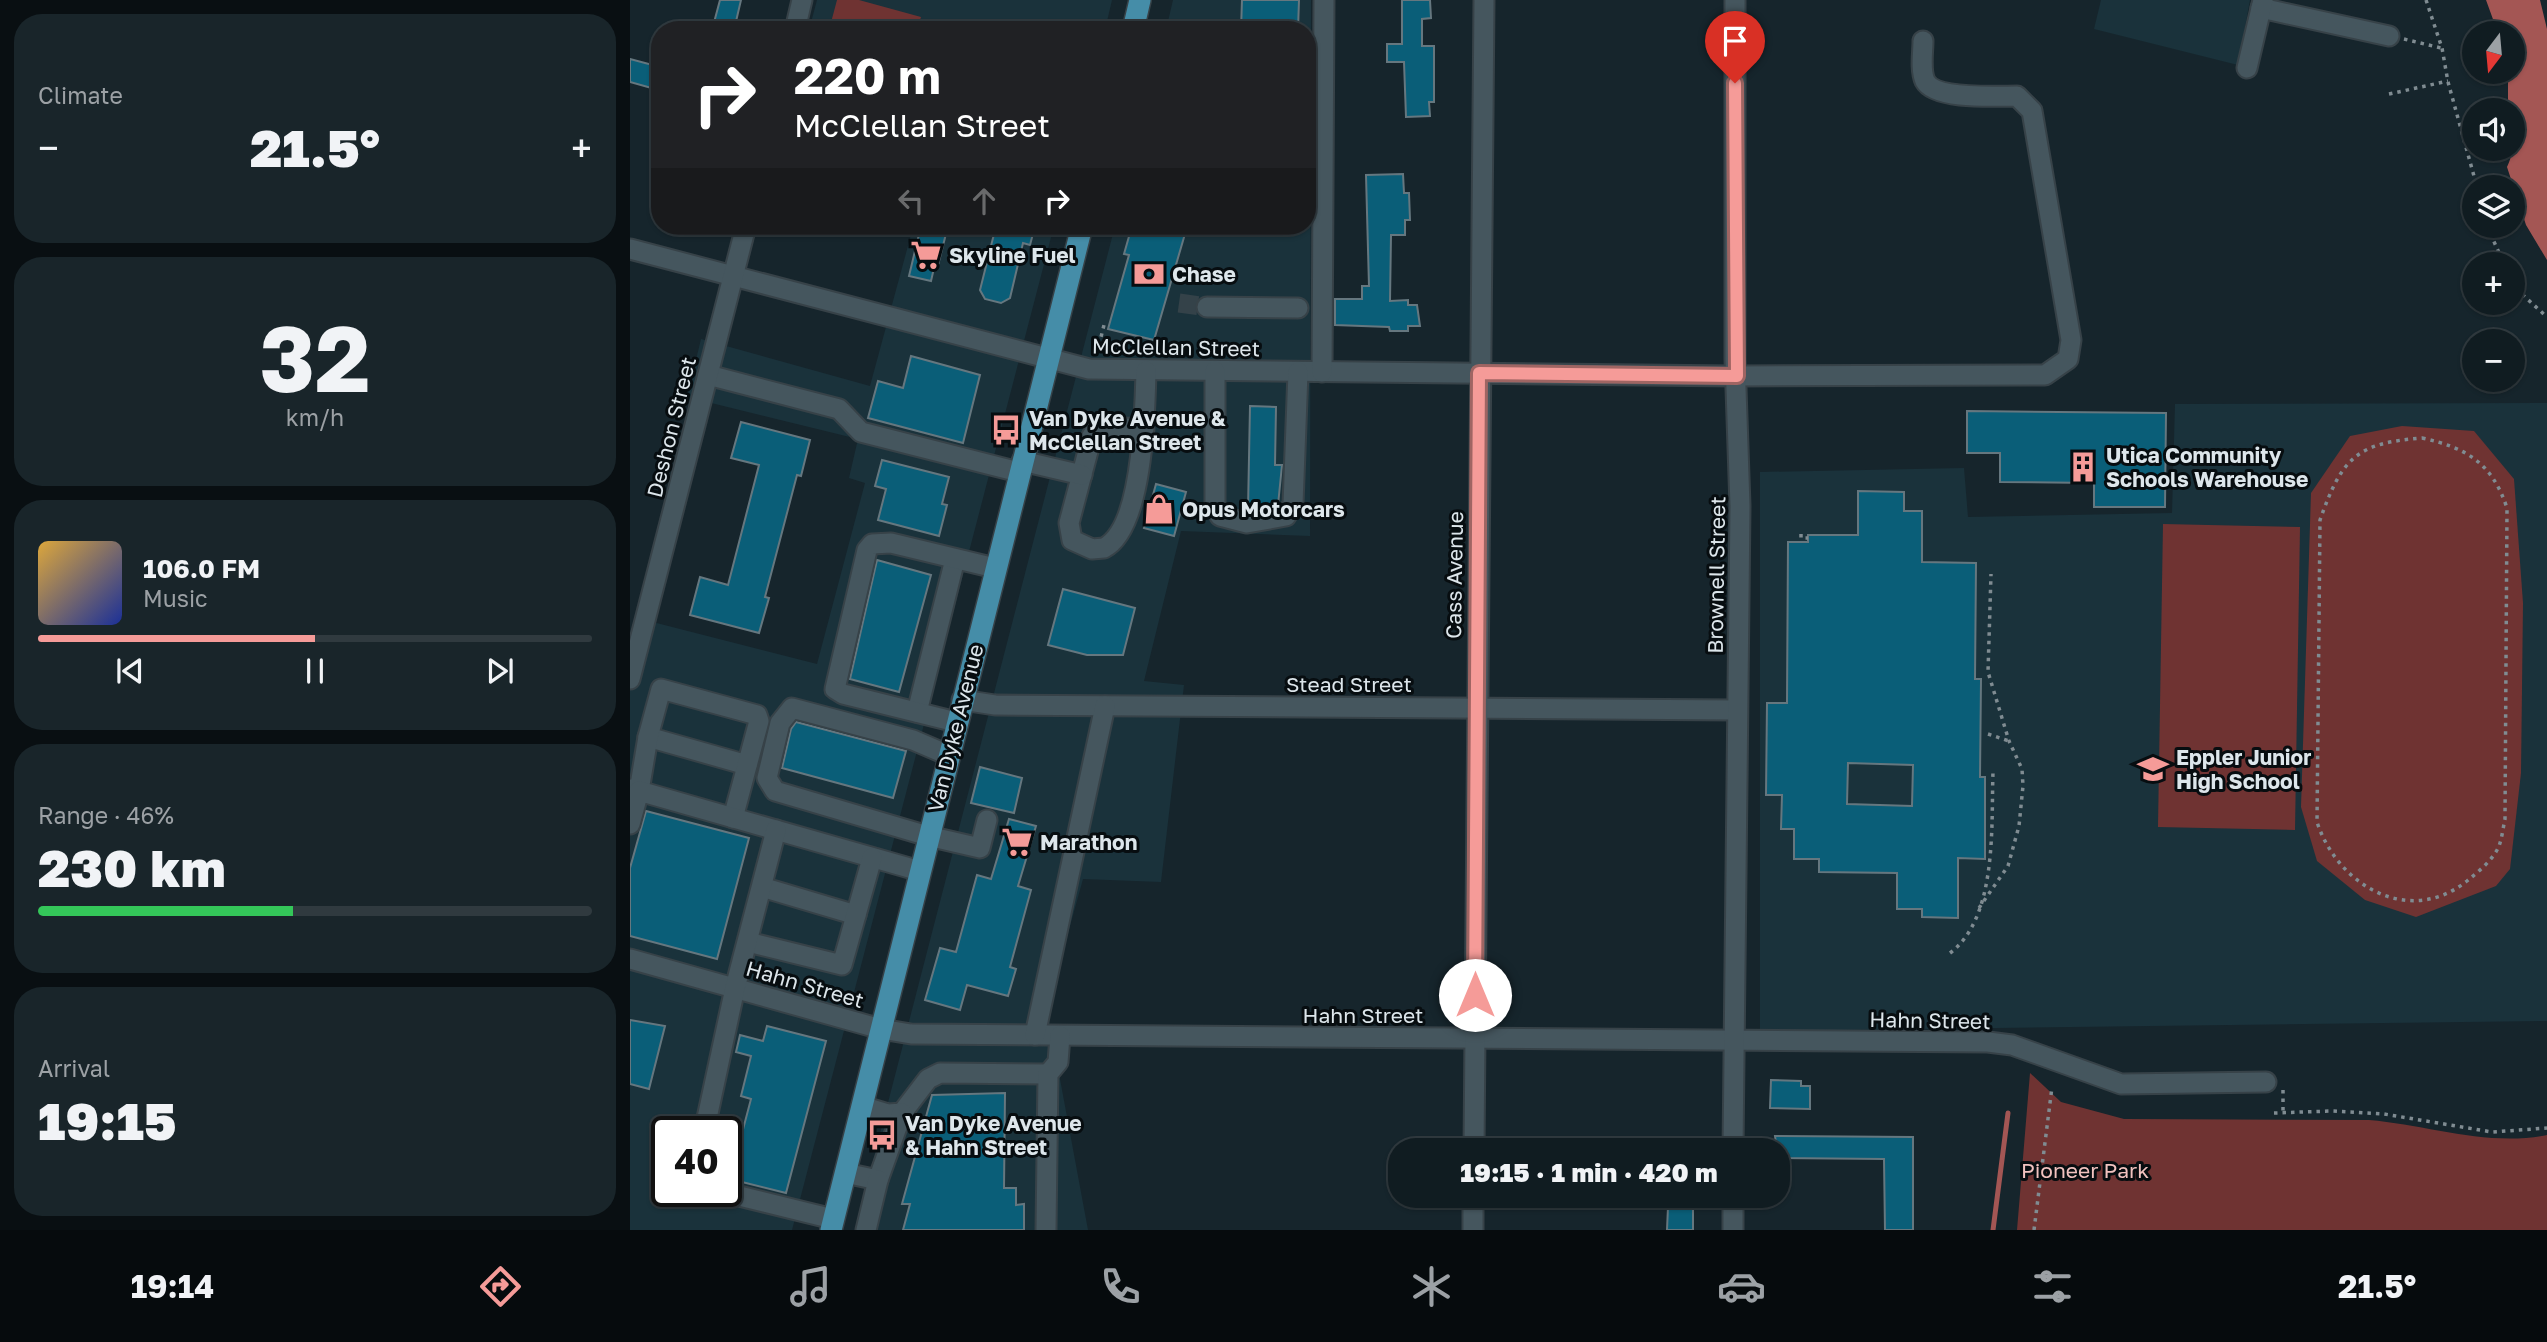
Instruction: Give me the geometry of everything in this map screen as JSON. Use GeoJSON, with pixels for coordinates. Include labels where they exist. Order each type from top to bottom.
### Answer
{"type":"FeatureCollection","features":[{"type":"Feature","properties":{"kind":"main road"},"geometry":{"type":"LineString","coordinates":[[1135,21],[1140,0]]}},
{"type":"Feature","properties":{"kind":"main road","name":"Van Dyke Avenue"},"geometry":{"type":"LineString","coordinates":[[832,1225],[1080,235]]}},
{"type":"Feature","properties":{"kind":"street"},"geometry":{"type":"LineString","coordinates":[[797,21],[802,0]]}},
{"type":"Feature","properties":{"kind":"street"},"geometry":{"type":"LineString","coordinates":[[1322,372],[1324,0]]}},
{"type":"Feature","properties":{"kind":"street","name":"Cass Avenue"},"geometry":{"type":"LineString","coordinates":[[1474,1138],[1484,0]]}},
{"type":"Feature","properties":{"kind":"street","name":"Brownell Street"},"geometry":{"type":"LineString","coordinates":[[1733,1138],[1740,506],[1735,0]]}},
{"type":"Feature","properties":{"kind":"street"},"geometry":{"type":"LineString","coordinates":[[2247,68],[2262,4],[2389,36]]}},
{"type":"Feature","properties":{"kind":"street","name":"McClellan Street"},"geometry":{"type":"LineString","coordinates":[[630,249],[1089,369],[1737,376],[2045,375],[2068,359],[2071,340],[2032,111],[2017,96],[1944,93],[1931,88],[1924,80],[1923,41]]}},
{"type":"Feature","properties":{"kind":"street","name":"Deshon Street"},"geometry":{"type":"LineString","coordinates":[[630,679],[744,235]]}},
{"type":"Feature","properties":{"kind":"street"},"geometry":{"type":"LineString","coordinates":[[1207,307],[1298,308]]}},
{"type":"Feature","properties":{"kind":"street"},"geometry":{"type":"LineString","coordinates":[[1144,429],[1113,425],[1097,428],[1068,532],[1072,540],[1081,546],[1104,548],[1121,535],[1139,471],[1144,429],[1146,370]]}},
{"type":"Feature","properties":{"kind":"street"},"geometry":{"type":"LineString","coordinates":[[1215,371],[1215,507],[1220,516],[1247,523],[1286,516],[1293,504],[1298,372]]}},
{"type":"Feature","properties":{"kind":"street"},"geometry":{"type":"LineString","coordinates":[[708,375],[839,409],[856,430],[861,432],[1020,466],[1082,475]]}},
{"type":"Feature","properties":{"kind":"street"},"geometry":{"type":"LineString","coordinates":[[956,722],[843,694],[835,689],[860,576],[872,544],[891,544],[995,568]]}},
{"type":"Feature","properties":{"kind":"street"},"geometry":{"type":"LineString","coordinates":[[917,712],[955,559]]}},
{"type":"Feature","properties":{"kind":"street"},"geometry":{"type":"LineString","coordinates":[[630,824],[634,790],[659,692],[664,688],[757,715],[759,721],[733,818]]}},
{"type":"Feature","properties":{"kind":"street","name":"Stead Street"},"geometry":{"type":"LineString","coordinates":[[962,700],[995,705],[1737,710]]}},
{"type":"Feature","properties":{"kind":"street"},"geometry":{"type":"LineString","coordinates":[[1035,1035],[1039,1001],[1105,706]]}},
{"type":"Feature","properties":{"kind":"street"},"geometry":{"type":"LineString","coordinates":[[948,755],[913,740],[792,708],[780,723],[767,778],[775,791],[869,816],[928,836],[980,848],[987,820]]}},
{"type":"Feature","properties":{"kind":"street"},"geometry":{"type":"LineString","coordinates":[[648,737],[747,765]]}},
{"type":"Feature","properties":{"kind":"street"},"geometry":{"type":"LineString","coordinates":[[634,790],[920,871]]}},
{"type":"Feature","properties":{"kind":"street"},"geometry":{"type":"LineString","coordinates":[[708,1116],[736,988],[776,830]]}},
{"type":"Feature","properties":{"kind":"street"},"geometry":{"type":"LineString","coordinates":[[748,942],[838,967],[844,961],[872,858]]}},
{"type":"Feature","properties":{"kind":"street"},"geometry":{"type":"LineString","coordinates":[[762,887],[856,915]]}},
{"type":"Feature","properties":{"kind":"street","name":"Hahn Street"},"geometry":{"type":"LineString","coordinates":[[630,959],[881,1029],[911,1034],[1988,1042],[2012,1045],[2121,1084],[2274,1082]]}},
{"type":"Feature","properties":{"kind":"street"},"geometry":{"type":"LineString","coordinates":[[1046,1230],[1048,1074],[1058,1062],[1060,1036]]}},
{"type":"Feature","properties":{"kind":"street"},"geometry":{"type":"LineString","coordinates":[[866,1230],[878,1180],[902,1113],[928,1079],[940,1073],[1048,1074]]}},
{"type":"Feature","properties":{"kind":"street"},"geometry":{"type":"LineString","coordinates":[[862,1106],[888,1114],[902,1113]]}},
{"type":"Feature","properties":{"kind":"street"},"geometry":{"type":"LineString","coordinates":[[845,1173],[878,1180]]}},
{"type":"Feature","properties":{"kind":"street"},"geometry":{"type":"LineString","coordinates":[[742,1198],[832,1225]]}},
{"type":"Feature","properties":{"kind":"street"},"geometry":{"type":"LineString","coordinates":[[1473,1208],[1473,1230]]}},
{"type":"Feature","properties":{"kind":"street"},"geometry":{"type":"LineString","coordinates":[[1733,1208],[1733,1230]]}},
{"type":"Feature","properties":{"kind":"path"},"geometry":{"type":"LineString","coordinates":[[2426,0],[2442,48],[2448,81],[2474,175]]}},
{"type":"Feature","properties":{"kind":"path"},"geometry":{"type":"LineString","coordinates":[[2389,36],[2442,48]]}},
{"type":"Feature","properties":{"kind":"path"},"geometry":{"type":"LineString","coordinates":[[2389,94],[2448,81]]}},
{"type":"Feature","properties":{"kind":"path"},"geometry":{"type":"LineString","coordinates":[[2525,297],[2547,317]]}},
{"type":"Feature","properties":{"kind":"path"},"geometry":{"type":"LineString","coordinates":[[1098,345],[1105,321]]}},
{"type":"Feature","properties":{"kind":"path"},"geometry":{"type":"LineString","coordinates":[[2422,438],[2455,445],[2481,463],[2500,487],[2507,508],[2505,819],[2499,846],[2483,868],[2454,892],[2439,899],[2418,902],[2386,898],[2352,876],[2325,845],[2318,822],[2320,520],[2334,481],[2360,451],[2387,440],[2422,438]]}},
{"type":"Feature","properties":{"kind":"path"},"geometry":{"type":"LineString","coordinates":[[1801,534],[1801,538],[1808,538]]}},
{"type":"Feature","properties":{"kind":"path"},"geometry":{"type":"LineString","coordinates":[[1950,953],[1967,933],[1979,908],[2008,866],[2019,826],[2022,769],[2009,741],[1988,672],[1991,574]]}},
{"type":"Feature","properties":{"kind":"path"},"geometry":{"type":"LineString","coordinates":[[1988,734],[2009,741]]}},
{"type":"Feature","properties":{"kind":"path"},"geometry":{"type":"LineString","coordinates":[[1979,908],[1990,864],[1993,772]]}},
{"type":"Feature","properties":{"kind":"path"},"geometry":{"type":"LineString","coordinates":[[2274,1082],[2283,1113]]}},
{"type":"Feature","properties":{"kind":"path"},"geometry":{"type":"LineString","coordinates":[[2034,1230],[2052,1087]]}},
{"type":"Feature","properties":{"kind":"path"},"geometry":{"type":"LineString","coordinates":[[2274,1113],[2332,1111],[2384,1114],[2492,1132],[2547,1128]]}},
{"type":"Feature","properties":{"kind":"shaded area"},"geometry":{"type":"Polygon","coordinates":[[[817,0],[1112,0],[1107,21],[811,21],[817,0]]]}},
{"type":"Feature","properties":{"kind":"shaded area"},"geometry":{"type":"Polygon","coordinates":[[[1173,0],[1311,0],[1311,21],[1168,21],[1173,0]]]}},
{"type":"Feature","properties":{"kind":"shaded area"},"geometry":{"type":"Polygon","coordinates":[[[2101,0],[2250,0],[2238,65],[2094,29],[2101,0]]]}},
{"type":"Feature","properties":{"kind":"shaded area"},"geometry":{"type":"Polygon","coordinates":[[[2486,0],[2540,0],[2547,29],[2547,260],[2525,222],[2525,175],[2510,175],[2507,167],[2509,161],[2525,161],[2525,98],[2508,98],[2508,84],[2525,84],[2525,21],[2494,21],[2486,0]]]}},
{"type":"Feature","properties":{"kind":"shaded area"},"geometry":{"type":"Polygon","coordinates":[[[911,235],[1052,235],[792,1230],[630,1230],[630,647],[637,618],[817,664],[865,483],[849,478],[858,439],[687,397],[701,339],[870,386],[911,235]]]}},
{"type":"Feature","properties":{"kind":"shaded area"},"geometry":{"type":"Polygon","coordinates":[[[1113,235],[1311,235],[1310,536],[1181,531],[1144,681],[1184,685],[1161,882],[1083,879],[1047,1009],[1088,1230],[855,1230],[1113,235]]]}},
{"type":"Feature","properties":{"kind":"shaded area","name":"Eppler Junior High School"},"geometry":{"type":"Polygon","coordinates":[[[2547,403],[2547,1021],[1760,1031],[1760,472],[1964,468],[1968,517],[2172,513],[2175,404],[2547,403]]]}},
{"type":"Feature","properties":{"kind":"green space"},"geometry":{"type":"Polygon","coordinates":[[[837,0],[859,0],[921,17],[920,21],[831,21],[837,0]]]}},
{"type":"Feature","properties":{"kind":"green space"},"geometry":{"type":"Polygon","coordinates":[[[2402,426],[2474,431],[2514,479],[2523,603],[2521,773],[2510,869],[2496,886],[2416,917],[2365,900],[2317,861],[2301,807],[2311,493],[2350,436],[2402,426]]]}},
{"type":"Feature","properties":{"kind":"green space"},"geometry":{"type":"Polygon","coordinates":[[[2163,524],[2300,527],[2295,830],[2158,827],[2163,524]]]}},
{"type":"Feature","properties":{"kind":"green space","name":"Pioneer Park"},"geometry":{"type":"Polygon","coordinates":[[[2030,1073],[2061,1102],[2124,1119],[2369,1120],[2480,1137],[2525,1138],[2547,1135],[2547,1230],[2017,1230],[2030,1073]]]}},
{"type":"Feature","properties":{"kind":"building"},"geometry":{"type":"Polygon","coordinates":[[[720,0],[741,0],[736,21],[714,21],[720,0]]]}},
{"type":"Feature","properties":{"kind":"building"},"geometry":{"type":"Polygon","coordinates":[[[1242,0],[1299,0],[1298,21],[1241,21],[1242,0]]]}},
{"type":"Feature","properties":{"kind":"building"},"geometry":{"type":"Polygon","coordinates":[[[1402,0],[1430,0],[1431,18],[1422,19],[1422,46],[1434,46],[1434,102],[1429,102],[1430,116],[1406,117],[1404,62],[1387,62],[1387,44],[1402,44],[1402,0]]]}},
{"type":"Feature","properties":{"kind":"building"},"geometry":{"type":"Polygon","coordinates":[[[630,59],[651,65],[651,88],[630,82],[630,59]]]}},
{"type":"Feature","properties":{"kind":"building"},"geometry":{"type":"Polygon","coordinates":[[[1403,174],[1404,193],[1409,193],[1410,220],[1405,220],[1405,235],[1391,235],[1390,301],[1408,300],[1408,305],[1417,305],[1420,326],[1408,326],[1408,331],[1390,331],[1389,327],[1335,325],[1335,299],[1362,299],[1362,286],[1369,286],[1366,175],[1403,174]]]}},
{"type":"Feature","properties":{"kind":"building"},"geometry":{"type":"Polygon","coordinates":[[[919,235],[946,235],[931,281],[909,276],[919,235]]]}},
{"type":"Feature","properties":{"kind":"building"},"geometry":{"type":"Polygon","coordinates":[[[994,235],[1033,235],[1030,245],[1023,243],[1010,298],[1001,303],[985,299],[980,290],[994,235]]]}},
{"type":"Feature","properties":{"kind":"building","name":"Chase"},"geometry":{"type":"Polygon","coordinates":[[[1129,235],[1185,235],[1154,340],[1108,329],[1129,255],[1124,254],[1129,235]]]}},
{"type":"Feature","properties":{"kind":"building"},"geometry":{"type":"Polygon","coordinates":[[[911,356],[980,375],[963,443],[868,418],[878,381],[903,388],[911,356]]]}},
{"type":"Feature","properties":{"kind":"building"},"geometry":{"type":"Polygon","coordinates":[[[1250,406],[1276,407],[1275,465],[1282,465],[1278,505],[1248,510],[1250,406]]]}},
{"type":"Feature","properties":{"kind":"building","name":"Utica Community Schools Warehouse"},"geometry":{"type":"Polygon","coordinates":[[[1967,411],[2166,413],[2165,507],[2094,507],[2094,483],[2000,482],[2000,453],[1967,453],[1967,411]]]}},
{"type":"Feature","properties":{"kind":"building"},"geometry":{"type":"Polygon","coordinates":[[[741,422],[810,440],[801,476],[797,475],[765,597],[769,598],[759,633],[690,615],[700,577],[728,585],[759,465],[731,458],[741,422]]]}},
{"type":"Feature","properties":{"kind":"building"},"geometry":{"type":"Polygon","coordinates":[[[882,460],[949,477],[942,504],[947,505],[939,536],[878,520],[886,489],[875,486],[882,460]]]}},
{"type":"Feature","properties":{"kind":"building"},"geometry":{"type":"Polygon","coordinates":[[[1156,484],[1186,492],[1174,536],[1144,528],[1156,484]]]}},
{"type":"Feature","properties":{"kind":"building"},"geometry":{"type":"Polygon","coordinates":[[[1858,491],[1904,492],[1904,511],[1922,511],[1922,562],[1976,563],[1975,679],[1981,679],[1980,777],[1985,777],[1985,859],[1958,858],[1958,918],[1922,917],[1922,909],[1897,909],[1897,873],[1819,872],[1819,859],[1794,859],[1794,829],[1781,829],[1782,795],[1766,795],[1767,703],[1787,703],[1788,542],[1808,542],[1808,535],[1858,535],[1858,491]],[[1848,763],[1847,804],[1912,806],[1913,765],[1848,763]]]}},
{"type":"Feature","properties":{"kind":"building"},"geometry":{"type":"Polygon","coordinates":[[[877,560],[931,575],[899,692],[850,679],[877,560]]]}},
{"type":"Feature","properties":{"kind":"building"},"geometry":{"type":"Polygon","coordinates":[[[1063,589],[1135,608],[1123,655],[1087,655],[1048,645],[1063,589]]]}},
{"type":"Feature","properties":{"kind":"building"},"geometry":{"type":"Polygon","coordinates":[[[796,722],[906,751],[893,798],[782,768],[791,729],[796,722]]]}},
{"type":"Feature","properties":{"kind":"building"},"geometry":{"type":"Polygon","coordinates":[[[980,767],[1022,778],[1014,813],[971,803],[980,767]]]}},
{"type":"Feature","properties":{"kind":"building"},"geometry":{"type":"Polygon","coordinates":[[[646,811],[749,838],[717,959],[630,936],[630,868],[646,811]]]}},
{"type":"Feature","properties":{"kind":"building"},"geometry":{"type":"Polygon","coordinates":[[[1009,819],[1036,826],[1018,886],[1031,890],[1010,967],[1016,969],[1008,996],[967,985],[960,1010],[925,1000],[940,948],[956,952],[977,875],[991,879],[1009,819]]]}},
{"type":"Feature","properties":{"kind":"building"},"geometry":{"type":"Polygon","coordinates":[[[630,1020],[665,1026],[649,1089],[630,1084],[630,1020]]]}},
{"type":"Feature","properties":{"kind":"building"},"geometry":{"type":"Polygon","coordinates":[[[767,1026],[826,1041],[786,1193],[742,1182],[742,1133],[751,1099],[741,1096],[751,1056],[736,1052],[740,1035],[763,1041],[767,1026]]]}},
{"type":"Feature","properties":{"kind":"building"},"geometry":{"type":"Polygon","coordinates":[[[1771,1080],[1801,1081],[1801,1086],[1810,1086],[1810,1109],[1770,1108],[1771,1080]]]}},
{"type":"Feature","properties":{"kind":"building"},"geometry":{"type":"Polygon","coordinates":[[[1005,1093],[1004,1188],[1016,1188],[1016,1205],[1024,1204],[1024,1230],[903,1230],[910,1204],[902,1204],[932,1095],[1005,1093]]]}},
{"type":"Feature","properties":{"kind":"building"},"geometry":{"type":"Polygon","coordinates":[[[1913,1137],[1913,1230],[1885,1230],[1884,1159],[1790,1158],[1790,1138],[1775,1138],[1913,1137]]]}},
{"type":"Feature","properties":{"kind":"building"},"geometry":{"type":"Polygon","coordinates":[[[1668,1208],[1693,1208],[1693,1230],[1667,1230],[1668,1208]]]}},
{"type":"Feature","properties":{"kind":"waterway"},"geometry":{"type":"LineString","coordinates":[[1993,1230],[2008,1113]]}},
{"type":"Feature","properties":{"kind":"tunnel"},"geometry":{"type":"LineString","coordinates":[[1179,303],[1207,307]]}},
{"type":"Feature","properties":{"kind":"place","name":"Skyline Fuel"},"geometry":{"type":"Point","coordinates":[926,255]}},
{"type":"Feature","properties":{"kind":"place","name":"Chase"},"geometry":{"type":"Point","coordinates":[1149,274]}},
{"type":"Feature","properties":{"kind":"place","name":"Van Dyke Avenue & McClellan Street"},"geometry":{"type":"Point","coordinates":[1006,430]}},
{"type":"Feature","properties":{"kind":"place","name":"Utica Community Schools Warehouse"},"geometry":{"type":"Point","coordinates":[2083,467]}},
{"type":"Feature","properties":{"kind":"place","name":"Opus Motorcars"},"geometry":{"type":"Point","coordinates":[1159,509]}},
{"type":"Feature","properties":{"kind":"place","name":"Eppler Junior High School"},"geometry":{"type":"Point","coordinates":[2153,769]}},
{"type":"Feature","properties":{"kind":"place","name":"Marathon"},"geometry":{"type":"Point","coordinates":[1017,842]}},
{"type":"Feature","properties":{"kind":"place","name":"Van Dyke Avenue & Hahn Street"},"geometry":{"type":"Point","coordinates":[882,1135]}},
{"type":"Feature","properties":{"kind":"route"},"geometry":{"type":"LineString","coordinates":[[1475,995],[1479,373],[1737,376],[1735,83]]}}]}
